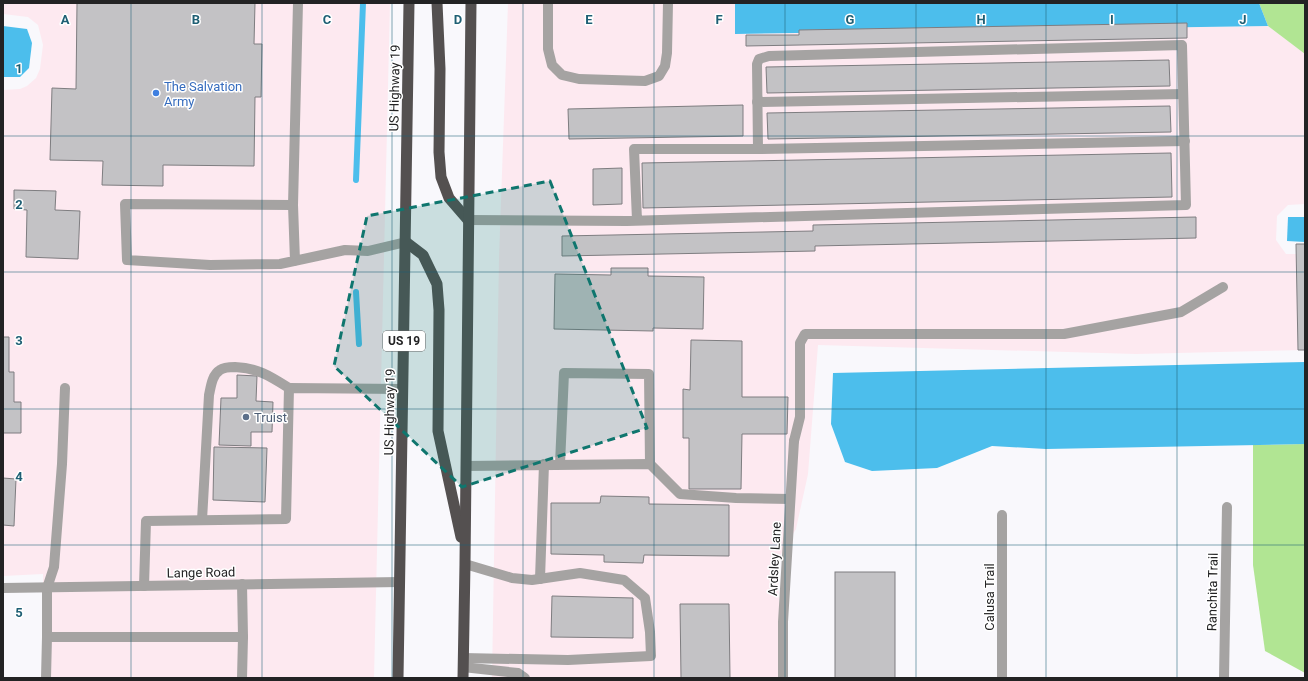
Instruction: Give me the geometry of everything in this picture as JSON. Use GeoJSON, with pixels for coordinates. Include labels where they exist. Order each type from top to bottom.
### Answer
{"type":"FeatureCollection","features":[{"type":"Feature","properties":{"kind":"highway","name":"US Highway 19"},"geometry":{"type":"LineString","coordinates":[[398,678],[409,3]]}},
{"type":"Feature","properties":{"kind":"highway"},"geometry":{"type":"LineString","coordinates":[[437,3],[440,69],[438,152],[441,177],[449,198],[468,220]]}},
{"type":"Feature","properties":{"kind":"highway"},"geometry":{"type":"LineString","coordinates":[[463,667],[471,3]]}},
{"type":"Feature","properties":{"kind":"highway"},"geometry":{"type":"LineString","coordinates":[[406,242],[423,255],[437,284],[439,310],[438,431],[465,561]]}},
{"type":"Feature","properties":{"kind":"street"},"geometry":{"type":"LineString","coordinates":[[295,261],[293,205],[298,3]]}},
{"type":"Feature","properties":{"kind":"street"},"geometry":{"type":"LineString","coordinates":[[548,3],[548,49],[552,65],[562,75],[579,79],[645,81],[659,76],[665,66],[667,53],[668,3]]}},
{"type":"Feature","properties":{"kind":"street"},"geometry":{"type":"LineString","coordinates":[[468,220],[637,220],[1186,205],[1182,45],[769,56],[759,58],[757,64],[758,149]]}},
{"type":"Feature","properties":{"kind":"street"},"geometry":{"type":"LineString","coordinates":[[757,102],[1183,94]]}},
{"type":"Feature","properties":{"kind":"street"},"geometry":{"type":"LineString","coordinates":[[637,220],[634,149],[758,149],[1185,141]]}},
{"type":"Feature","properties":{"kind":"street"},"geometry":{"type":"LineString","coordinates":[[293,205],[125,204],[127,260],[210,265],[280,264],[345,250],[368,251],[406,242]]}},
{"type":"Feature","properties":{"kind":"street","name":"Ardsley Lane"},"geometry":{"type":"LineString","coordinates":[[784,678],[783,622],[794,441],[800,417],[800,343],[806,334],[1064,334],[1181,312],[1223,288]]}},
{"type":"Feature","properties":{"kind":"street"},"geometry":{"type":"LineString","coordinates":[[202,520],[209,394],[213,379],[220,370],[230,367],[249,367],[266,373],[289,388],[403,389]]}},
{"type":"Feature","properties":{"kind":"street"},"geometry":{"type":"LineString","coordinates":[[560,464],[564,373],[649,374],[650,464],[680,494],[790,500]]}},
{"type":"Feature","properties":{"kind":"street"},"geometry":{"type":"LineString","coordinates":[[46,678],[47,588],[54,567],[62,464],[65,388]]}},
{"type":"Feature","properties":{"kind":"street"},"geometry":{"type":"LineString","coordinates":[[144,586],[146,521],[286,518],[289,388]]}},
{"type":"Feature","properties":{"kind":"street"},"geometry":{"type":"LineString","coordinates":[[540,579],[544,464]]}},
{"type":"Feature","properties":{"kind":"street"},"geometry":{"type":"LineString","coordinates":[[466,466],[650,464]]}},
{"type":"Feature","properties":{"kind":"street","name":"Ranchita Trail"},"geometry":{"type":"LineString","coordinates":[[1224,678],[1227,507]]}},
{"type":"Feature","properties":{"kind":"street","name":"Calusa Trail"},"geometry":{"type":"LineString","coordinates":[[1002,515],[1002,678]]}},
{"type":"Feature","properties":{"kind":"street"},"geometry":{"type":"LineString","coordinates":[[463,667],[651,656],[650,632],[645,598],[624,580],[580,573],[532,580],[512,578],[465,561]]}},
{"type":"Feature","properties":{"kind":"street","name":"Lange Road"},"geometry":{"type":"LineString","coordinates":[[3,588],[400,582]]}},
{"type":"Feature","properties":{"kind":"street"},"geometry":{"type":"LineString","coordinates":[[242,584],[242,678]]}},
{"type":"Feature","properties":{"kind":"street"},"geometry":{"type":"LineString","coordinates":[[47,637],[243,637]]}},
{"type":"Feature","properties":{"kind":"street"},"geometry":{"type":"LineString","coordinates":[[463,667],[518,673],[525,678]]}},
{"type":"Feature","properties":{"kind":"highlighted area"},"geometry":{"type":"Polygon","coordinates":[[[550,181],[647,428],[462,487],[334,366],[367,216],[550,181]]]}},
{"type":"Feature","properties":{"kind":"shaded area"},"geometry":{"type":"Polygon","coordinates":[[[3,3],[390,3],[374,678],[43,678],[43,574],[3,576],[3,90],[20,89],[27,86],[36,78],[40,69],[43,45],[38,25],[28,17],[3,14],[3,3]]]}},
{"type":"Feature","properties":{"kind":"shaded area"},"geometry":{"type":"Polygon","coordinates":[[[508,3],[735,3],[736,34],[1268,26],[1305,54],[1305,204],[1288,205],[1277,216],[1276,240],[1286,254],[1305,254],[1305,350],[1136,354],[818,345],[808,474],[796,529],[777,561],[783,678],[492,678],[499,258],[508,3]]]}},
{"type":"Feature","properties":{"kind":"green space"},"geometry":{"type":"Polygon","coordinates":[[[1259,3],[1305,3],[1305,54],[1268,26],[1259,3]]]}},
{"type":"Feature","properties":{"kind":"green space"},"geometry":{"type":"Polygon","coordinates":[[[1305,444],[1305,673],[1265,651],[1253,565],[1253,445],[1305,444]]]}},
{"type":"Feature","properties":{"kind":"water"},"geometry":{"type":"Polygon","coordinates":[[[735,3],[1259,3],[1268,26],[735,34],[735,3]]]}},
{"type":"Feature","properties":{"kind":"water"},"geometry":{"type":"Polygon","coordinates":[[[3,26],[27,29],[32,43],[29,68],[20,77],[3,77],[3,26]]]}},
{"type":"Feature","properties":{"kind":"water"},"geometry":{"type":"Polygon","coordinates":[[[1288,217],[1305,217],[1305,242],[1287,241],[1288,217]]]}},
{"type":"Feature","properties":{"kind":"water"},"geometry":{"type":"Polygon","coordinates":[[[1305,362],[1305,444],[1046,449],[992,446],[937,468],[872,471],[845,462],[831,424],[833,373],[1305,362]]]}},
{"type":"Feature","properties":{"kind":"building","name":"The Salvation Army"},"geometry":{"type":"Polygon","coordinates":[[[77,3],[255,3],[254,44],[262,44],[261,97],[255,97],[254,166],[163,165],[163,186],[102,185],[103,161],[50,160],[52,88],[76,89],[77,3]]]}},
{"type":"Feature","properties":{"kind":"building"},"geometry":{"type":"Polygon","coordinates":[[[1187,23],[1187,38],[746,46],[746,35],[799,35],[799,30],[1187,23]]]}},
{"type":"Feature","properties":{"kind":"building"},"geometry":{"type":"Polygon","coordinates":[[[1169,60],[1170,86],[767,93],[766,67],[1169,60]]]}},
{"type":"Feature","properties":{"kind":"building"},"geometry":{"type":"Polygon","coordinates":[[[743,105],[743,136],[569,139],[568,109],[743,105]]]}},
{"type":"Feature","properties":{"kind":"building"},"geometry":{"type":"Polygon","coordinates":[[[1170,106],[1171,132],[768,139],[767,113],[1170,106]]]}},
{"type":"Feature","properties":{"kind":"building"},"geometry":{"type":"Polygon","coordinates":[[[1171,153],[1172,197],[643,208],[642,163],[1171,153]]]}},
{"type":"Feature","properties":{"kind":"building"},"geometry":{"type":"Polygon","coordinates":[[[622,168],[622,204],[593,205],[593,169],[622,168]]]}},
{"type":"Feature","properties":{"kind":"building"},"geometry":{"type":"Polygon","coordinates":[[[14,190],[56,191],[55,210],[80,211],[78,259],[26,257],[27,210],[14,209],[14,190]]]}},
{"type":"Feature","properties":{"kind":"building"},"geometry":{"type":"Polygon","coordinates":[[[1196,217],[1196,238],[815,246],[815,251],[562,256],[562,236],[813,231],[813,225],[1196,217]]]}},
{"type":"Feature","properties":{"kind":"building"},"geometry":{"type":"Polygon","coordinates":[[[1296,244],[1305,244],[1305,350],[1298,350],[1296,244]]]}},
{"type":"Feature","properties":{"kind":"building"},"geometry":{"type":"Polygon","coordinates":[[[611,268],[648,268],[648,276],[704,277],[703,329],[653,328],[653,331],[554,329],[555,274],[611,275],[611,268]]]}},
{"type":"Feature","properties":{"kind":"building"},"geometry":{"type":"Polygon","coordinates":[[[3,337],[9,337],[9,372],[14,372],[14,402],[21,402],[21,433],[3,433],[3,337]]]}},
{"type":"Feature","properties":{"kind":"building"},"geometry":{"type":"Polygon","coordinates":[[[691,340],[742,341],[742,397],[788,397],[787,434],[742,434],[741,489],[689,489],[689,438],[683,438],[683,389],[690,390],[691,340]]]}},
{"type":"Feature","properties":{"kind":"building","name":"Truist"},"geometry":{"type":"Polygon","coordinates":[[[237,375],[257,376],[256,401],[273,402],[272,432],[251,432],[251,446],[219,445],[221,398],[237,398],[237,375]]]}},
{"type":"Feature","properties":{"kind":"building"},"geometry":{"type":"Polygon","coordinates":[[[214,447],[267,448],[265,502],[213,500],[214,447]]]}},
{"type":"Feature","properties":{"kind":"building"},"geometry":{"type":"Polygon","coordinates":[[[3,478],[16,479],[14,526],[3,525],[3,478]]]}},
{"type":"Feature","properties":{"kind":"building"},"geometry":{"type":"Polygon","coordinates":[[[601,496],[649,497],[649,504],[729,505],[729,556],[644,555],[643,563],[604,562],[604,555],[551,554],[551,503],[600,503],[601,496]]]}},
{"type":"Feature","properties":{"kind":"building"},"geometry":{"type":"Polygon","coordinates":[[[835,572],[895,572],[895,678],[835,678],[835,572]]]}},
{"type":"Feature","properties":{"kind":"building"},"geometry":{"type":"Polygon","coordinates":[[[552,596],[633,598],[633,638],[551,637],[552,596]]]}},
{"type":"Feature","properties":{"kind":"building"},"geometry":{"type":"Polygon","coordinates":[[[680,604],[729,604],[730,678],[681,678],[680,604]]]}},
{"type":"Feature","properties":{"kind":"waterway"},"geometry":{"type":"LineString","coordinates":[[356,180],[363,3]]}},
{"type":"Feature","properties":{"kind":"waterway"},"geometry":{"type":"LineString","coordinates":[[356,292],[359,344]]}},
{"type":"Feature","properties":{"kind":"place","name":"The Salvation Army"},"geometry":{"type":"Point","coordinates":[156,93]}},
{"type":"Feature","properties":{"kind":"place","name":"Truist"},"geometry":{"type":"Point","coordinates":[246,417]}}]}
